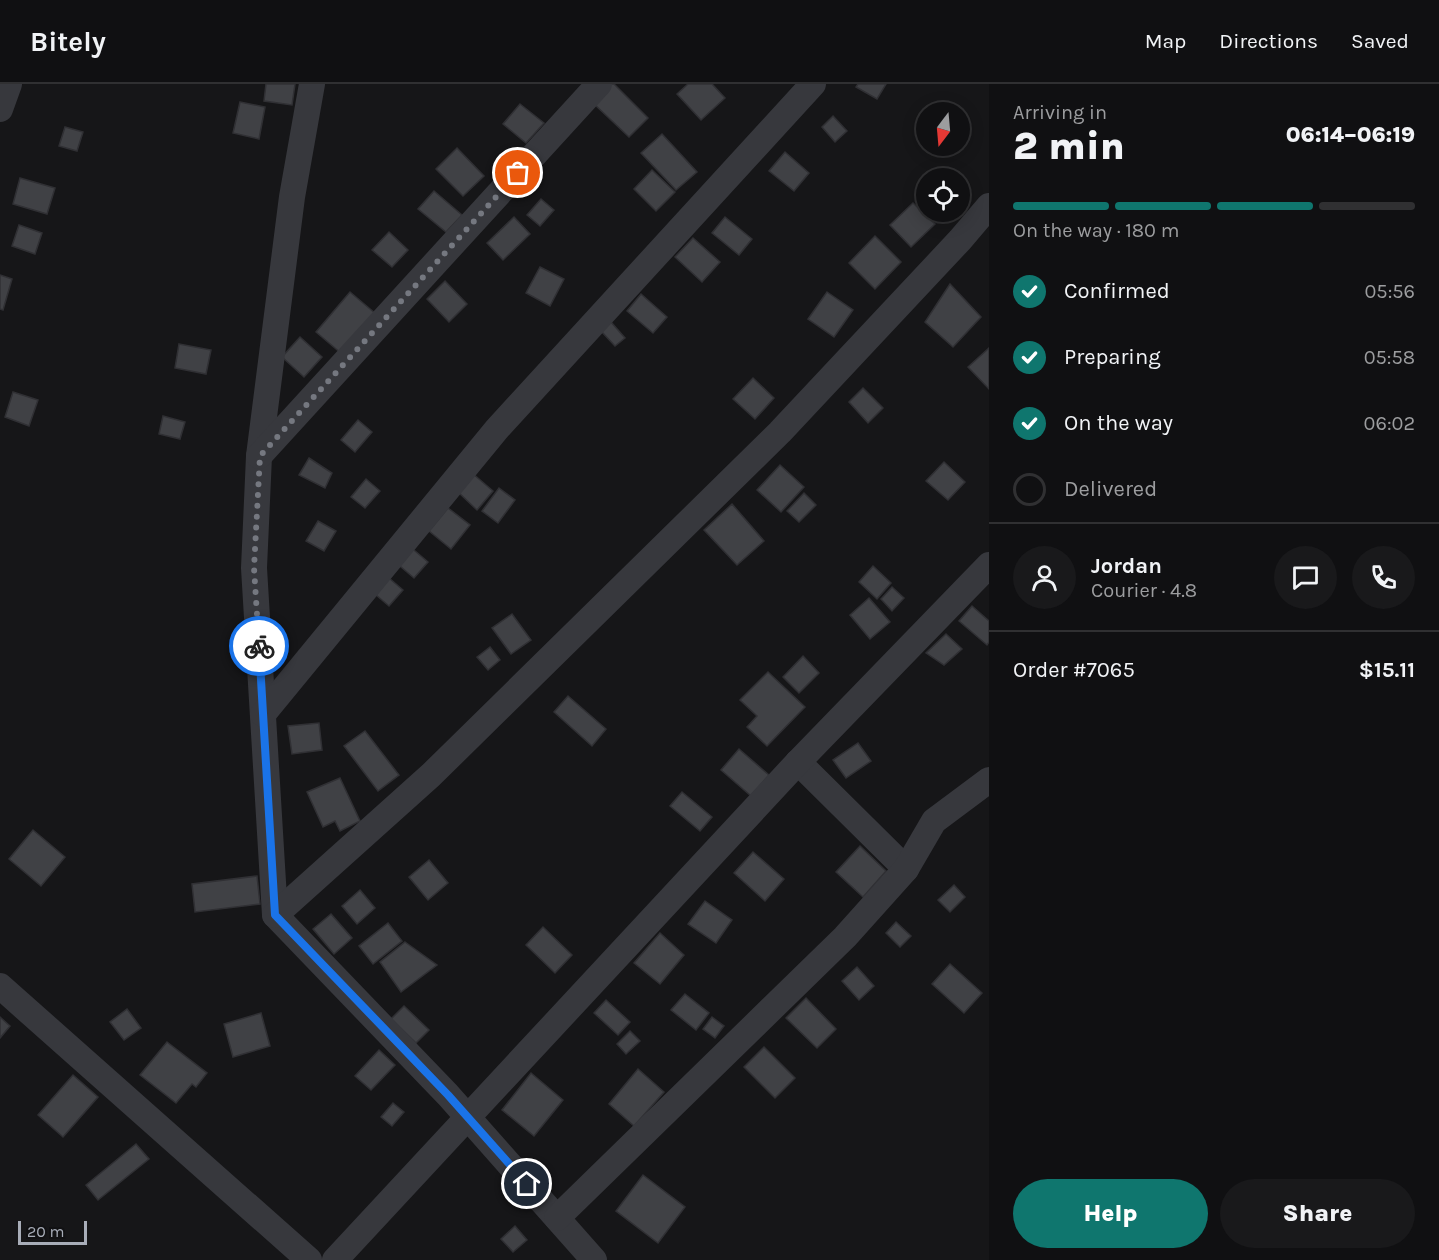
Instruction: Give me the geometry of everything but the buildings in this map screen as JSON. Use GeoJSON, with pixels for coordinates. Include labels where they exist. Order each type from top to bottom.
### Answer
{"type":"FeatureCollection","features":[{"type":"Feature","properties":{"kind":"lane"},"geometry":{"type":"LineString","coordinates":[[0,109],[9,84]]}},
{"type":"Feature","properties":{"kind":"lane"},"geometry":{"type":"LineString","coordinates":[[312,84],[292,197],[260,456],[254,568],[275,915],[448,1095],[594,1260]]}},
{"type":"Feature","properties":{"kind":"lane"},"geometry":{"type":"LineString","coordinates":[[260,456],[598,84]]}},
{"type":"Feature","properties":{"kind":"lane"},"geometry":{"type":"LineString","coordinates":[[263,714],[497,429],[813,84]]}},
{"type":"Feature","properties":{"kind":"lane"},"geometry":{"type":"LineString","coordinates":[[275,915],[431,775],[780,432],[989,206]]}},
{"type":"Feature","properties":{"kind":"lane"},"geometry":{"type":"LineString","coordinates":[[335,1260],[798,762],[989,565]]}},
{"type":"Feature","properties":{"kind":"lane"},"geometry":{"type":"LineString","coordinates":[[798,762],[906,869]]}},
{"type":"Feature","properties":{"kind":"lane"},"geometry":{"type":"LineString","coordinates":[[557,1218],[845,937],[906,869],[934,821],[989,780]]}},
{"type":"Feature","properties":{"kind":"lane"},"geometry":{"type":"LineString","coordinates":[[0,986],[309,1260]]}},
{"type":"Feature","properties":{"kind":"way so far"},"geometry":{"type":"LineString","coordinates":[[259,646],[254,568],[260,456],[518,173]]}},
{"type":"Feature","properties":{"kind":"route"},"geometry":{"type":"LineString","coordinates":[[259,646],[275,915],[448,1095],[527,1184]]}}]}
